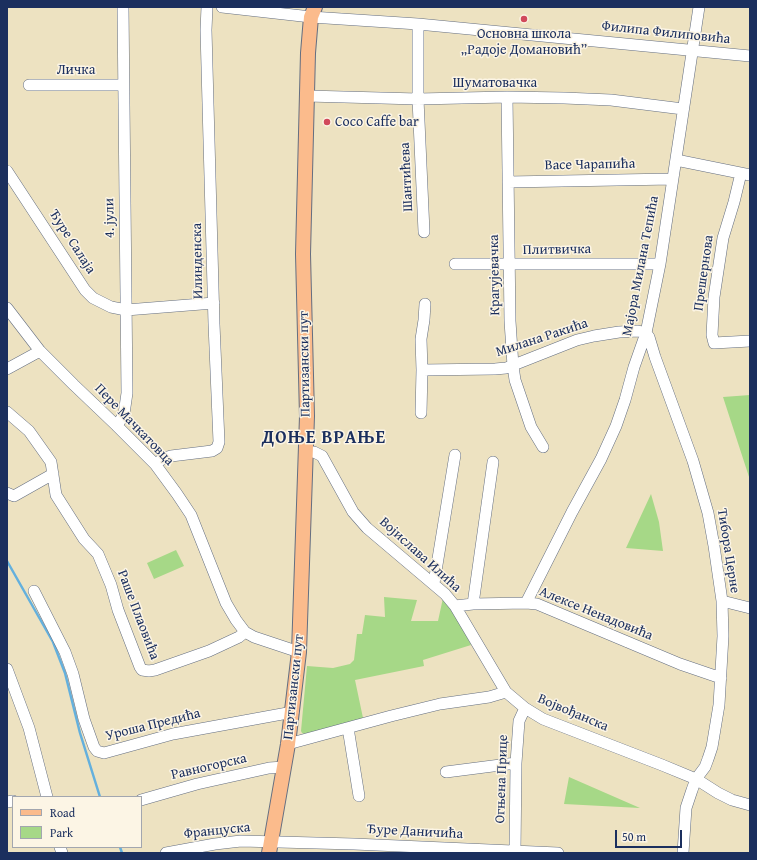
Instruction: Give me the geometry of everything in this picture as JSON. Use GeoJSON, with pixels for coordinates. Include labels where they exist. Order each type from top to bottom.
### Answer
{"type":"FeatureCollection","features":[{"type":"Feature","properties":{"kind":"main road","name":"Партизански пут"},"geometry":{"type":"LineString","coordinates":[[270,848],[293,712],[299,652],[307,416],[303,254],[308,53],[311,10]]}},
{"type":"Feature","properties":{"kind":"street","name":"4. јули"},"geometry":{"type":"LineString","coordinates":[[117,426],[126,407],[123,7]]}},
{"type":"Feature","properties":{"kind":"street","name":"Илинденска"},"geometry":{"type":"LineString","coordinates":[[155,464],[164,458],[171,456],[208,452],[219,446],[206,30],[207,7]]}},
{"type":"Feature","properties":{"kind":"street","name":"Филипа Филиповића"},"geometry":{"type":"LineString","coordinates":[[222,7],[311,10],[418,24],[750,56]]}},
{"type":"Feature","properties":{"kind":"street","name":"Мајора Милана Тепића"},"geometry":{"type":"LineString","coordinates":[[526,603],[572,512],[601,459],[616,426],[634,366],[646,333],[660,264],[699,7]]}},
{"type":"Feature","properties":{"kind":"street","name":"Шантићева"},"geometry":{"type":"LineString","coordinates":[[418,24],[418,99],[424,232]]}},
{"type":"Feature","properties":{"kind":"street","name":"Личка"},"geometry":{"type":"LineString","coordinates":[[29,85],[123,85]]}},
{"type":"Feature","properties":{"kind":"street","name":"Шуматовачка"},"geometry":{"type":"LineString","coordinates":[[307,96],[418,99],[507,97],[611,100],[683,109]]}},
{"type":"Feature","properties":{"kind":"street","name":"Крагујевачка"},"geometry":{"type":"LineString","coordinates":[[507,97],[510,321],[513,366],[515,380],[531,427],[543,447]]}},
{"type":"Feature","properties":{"kind":"street"},"geometry":{"type":"LineString","coordinates":[[676,160],[745,174]]}},
{"type":"Feature","properties":{"kind":"street","name":"Ђуре Салаја"},"geometry":{"type":"LineString","coordinates":[[7,171],[85,290],[93,298],[110,307],[126,310],[214,303]]}},
{"type":"Feature","properties":{"kind":"street","name":"Прешернова"},"geometry":{"type":"LineString","coordinates":[[745,174],[734,202],[723,238],[714,297],[712,334],[714,342],[750,341]]}},
{"type":"Feature","properties":{"kind":"street","name":"Васе Чарапића"},"geometry":{"type":"LineString","coordinates":[[508,182],[672,179]]}},
{"type":"Feature","properties":{"kind":"street","name":"Плитвичка"},"geometry":{"type":"LineString","coordinates":[[455,264],[660,264]]}},
{"type":"Feature","properties":{"kind":"street"},"geometry":{"type":"LineString","coordinates":[[421,413],[421,339],[424,320],[424,304]]}},
{"type":"Feature","properties":{"kind":"street","name":"Пере Мачкатовца"},"geometry":{"type":"LineString","coordinates":[[7,308],[40,351],[155,464],[190,515],[226,603],[245,632]]}},
{"type":"Feature","properties":{"kind":"street","name":"Милана Ракића"},"geometry":{"type":"LineString","coordinates":[[422,370],[495,369],[513,366],[577,340],[619,332],[638,331],[646,333]]}},
{"type":"Feature","properties":{"kind":"street","name":"Тибора Церне"},"geometry":{"type":"LineString","coordinates":[[646,333],[652,342],[655,357],[693,460],[708,513],[722,601],[721,678],[719,705],[712,747],[705,767],[696,780],[689,796],[686,808],[683,853]]}},
{"type":"Feature","properties":{"kind":"street"},"geometry":{"type":"LineString","coordinates":[[7,369],[40,351]]}},
{"type":"Feature","properties":{"kind":"street","name":"Раше Плаовића"},"geometry":{"type":"LineString","coordinates":[[7,412],[29,431],[51,462],[54,489],[59,502],[84,539],[98,554],[112,586],[118,610],[142,670],[155,670],[209,651],[239,637],[245,632]]}},
{"type":"Feature","properties":{"kind":"street","name":"Војислава Илића"},"geometry":{"type":"LineString","coordinates":[[306,452],[314,452],[322,456],[353,512],[367,528],[434,583],[445,594],[455,606],[506,692]]}},
{"type":"Feature","properties":{"kind":"street"},"geometry":{"type":"LineString","coordinates":[[434,583],[456,455]]}},
{"type":"Feature","properties":{"kind":"street","name":"Војислава Илића"},"geometry":{"type":"LineString","coordinates":[[474,604],[493,462]]}},
{"type":"Feature","properties":{"kind":"street"},"geometry":{"type":"LineString","coordinates":[[7,493],[14,496],[53,474]]}},
{"type":"Feature","properties":{"kind":"street","name":"Уроша Предића"},"geometry":{"type":"LineString","coordinates":[[34,591],[65,652],[73,674],[84,719],[97,752],[104,753],[179,733],[293,712]]}},
{"type":"Feature","properties":{"kind":"street"},"geometry":{"type":"LineString","coordinates":[[722,601],[750,608]]}},
{"type":"Feature","properties":{"kind":"street","name":"Алексе Ненадовића"},"geometry":{"type":"LineString","coordinates":[[455,606],[474,604],[537,604],[673,661],[721,678]]}},
{"type":"Feature","properties":{"kind":"street"},"geometry":{"type":"LineString","coordinates":[[245,632],[254,637],[299,652]]}},
{"type":"Feature","properties":{"kind":"street"},"geometry":{"type":"LineString","coordinates":[[7,669],[29,728],[45,796]]}},
{"type":"Feature","properties":{"kind":"street"},"geometry":{"type":"LineString","coordinates":[[288,744],[440,704],[489,697],[506,692]]}},
{"type":"Feature","properties":{"kind":"street","name":"Војвођанска"},"geometry":{"type":"LineString","coordinates":[[506,692],[525,708],[543,719],[696,780],[732,800],[750,805]]}},
{"type":"Feature","properties":{"kind":"street","name":"Огњена Прице"},"geometry":{"type":"LineString","coordinates":[[507,852],[519,721],[525,708]]}},
{"type":"Feature","properties":{"kind":"street"},"geometry":{"type":"LineString","coordinates":[[348,728],[359,796]]}},
{"type":"Feature","properties":{"kind":"street"},"geometry":{"type":"LineString","coordinates":[[446,772],[516,763]]}},
{"type":"Feature","properties":{"kind":"street","name":"Равногорска"},"geometry":{"type":"LineString","coordinates":[[142,800],[197,784],[269,768],[284,767]]}},
{"type":"Feature","properties":{"kind":"street","name":"Француска"},"geometry":{"type":"LineString","coordinates":[[166,853],[232,842],[270,848]]}},
{"type":"Feature","properties":{"kind":"street","name":"Ђуре Даничића"},"geometry":{"type":"LineString","coordinates":[[270,848],[353,848],[558,853]]}},
{"type":"Feature","properties":{"kind":"green space"},"geometry":{"type":"Polygon","coordinates":[[[750,395],[750,480],[723,397],[750,395]]]}},
{"type":"Feature","properties":{"kind":"green space"},"geometry":{"type":"Polygon","coordinates":[[[651,494],[659,522],[663,551],[626,548],[651,494]]]}},
{"type":"Feature","properties":{"kind":"green space"},"geometry":{"type":"Polygon","coordinates":[[[176,550],[184,566],[154,579],[147,563],[176,550]]]}},
{"type":"Feature","properties":{"kind":"green space"},"geometry":{"type":"Polygon","coordinates":[[[384,597],[417,600],[411,621],[438,621],[443,598],[451,605],[471,645],[423,660],[424,666],[355,680],[363,718],[307,735],[302,733],[307,666],[333,668],[350,664],[354,660],[357,634],[362,634],[365,615],[385,617],[384,597]]]}},
{"type":"Feature","properties":{"kind":"green space"},"geometry":{"type":"Polygon","coordinates":[[[569,777],[640,808],[564,804],[569,777]]]}},
{"type":"Feature","properties":{"kind":"waterway"},"geometry":{"type":"LineString","coordinates":[[7,561],[53,642],[65,673],[80,733],[100,796]]}},
{"type":"Feature","properties":{"kind":"waterway"},"geometry":{"type":"LineString","coordinates":[[120,848],[122,853]]}},
{"type":"Feature","properties":{"kind":"place","name":"Основна школа „Радоје Домановић”"},"geometry":{"type":"Point","coordinates":[524,19]}},
{"type":"Feature","properties":{"kind":"place","name":"Coco Caffe bar"},"geometry":{"type":"Point","coordinates":[327,122]}},
{"type":"Feature","properties":{"kind":"district","name":"ДОЊЕ ВРАЊЕ"},"geometry":{"type":"Point","coordinates":[324,438]}}]}
